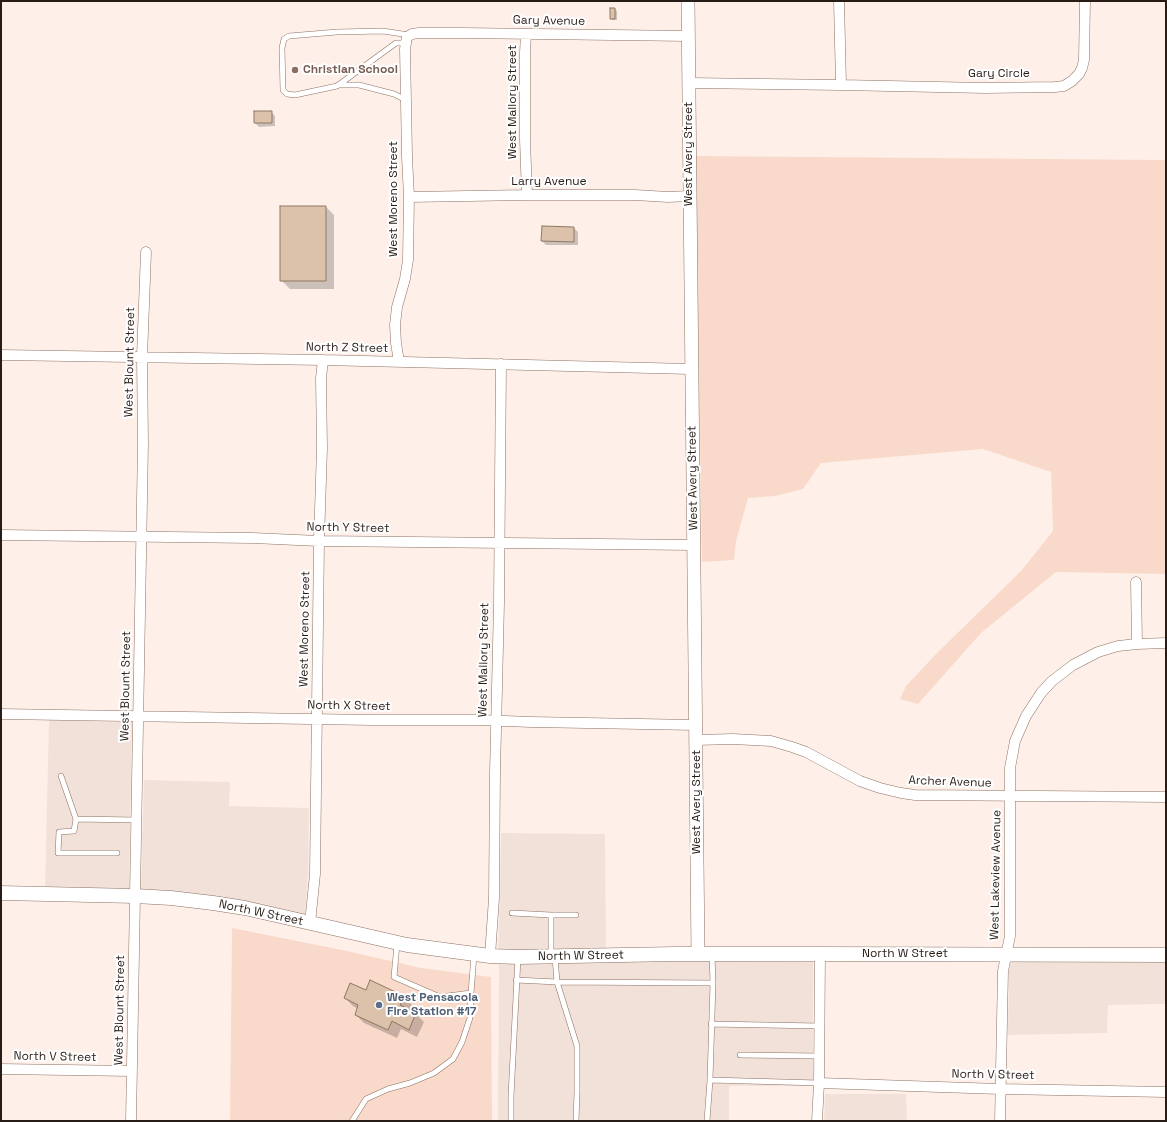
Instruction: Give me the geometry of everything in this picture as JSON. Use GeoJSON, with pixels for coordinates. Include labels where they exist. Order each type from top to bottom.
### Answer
{"type":"FeatureCollection","features":[{"type":"Feature","properties":{"kind":"main road","name":"North W Street"},"geometry":{"type":"LineString","coordinates":[[1,894],[135,896],[171,898],[213,903],[245,908],[407,945],[490,956],[698,954],[1166,955]]}},
{"type":"Feature","properties":{"kind":"street","name":"West Avery Street"},"geometry":{"type":"LineString","coordinates":[[688,1],[698,954]]}},
{"type":"Feature","properties":{"kind":"street"},"geometry":{"type":"LineString","coordinates":[[839,1],[841,85]]}},
{"type":"Feature","properties":{"kind":"street","name":"Gary Circle"},"geometry":{"type":"LineString","coordinates":[[689,83],[985,88],[1064,86],[1079,74],[1084,60],[1084,1]]}},
{"type":"Feature","properties":{"kind":"street","name":"Gary Avenue"},"geometry":{"type":"LineString","coordinates":[[407,39],[419,33],[688,36]]}},
{"type":"Feature","properties":{"kind":"street","name":"West Mallory Street"},"geometry":{"type":"LineString","coordinates":[[526,34],[525,100],[527,195]]}},
{"type":"Feature","properties":{"kind":"street","name":"West Moreno Street"},"geometry":{"type":"LineString","coordinates":[[399,362],[395,326],[397,308],[408,260],[409,196],[406,100],[407,39]]}},
{"type":"Feature","properties":{"kind":"street","name":"Larry Avenue"},"geometry":{"type":"LineString","coordinates":[[409,196],[690,196]]}},
{"type":"Feature","properties":{"kind":"street","name":"West Blount Street"},"geometry":{"type":"LineString","coordinates":[[131,1121],[143,443],[142,357],[146,252]]}},
{"type":"Feature","properties":{"kind":"street","name":"North Z Street"},"geometry":{"type":"LineString","coordinates":[[1,355],[323,360],[692,369]]}},
{"type":"Feature","properties":{"kind":"street","name":"West Moreno Street"},"geometry":{"type":"LineString","coordinates":[[310,923],[315,874],[319,541],[322,448],[321,378],[323,360]]}},
{"type":"Feature","properties":{"kind":"street","name":"West Mallory Street"},"geometry":{"type":"LineString","coordinates":[[490,956],[494,898],[501,364]]}},
{"type":"Feature","properties":{"kind":"street","name":"North Y Street"},"geometry":{"type":"LineString","coordinates":[[1,535],[253,538],[319,541],[694,545]]}},
{"type":"Feature","properties":{"kind":"street"},"geometry":{"type":"LineString","coordinates":[[1136,582],[1137,644]]}},
{"type":"Feature","properties":{"kind":"street","name":"West Lakeview Avenue"},"geometry":{"type":"LineString","coordinates":[[1000,1121],[1003,971],[1010,936],[1010,768],[1015,741],[1026,716],[1041,693],[1062,672],[1085,658],[1118,646],[1166,643]]}},
{"type":"Feature","properties":{"kind":"street","name":"North X Street"},"geometry":{"type":"LineString","coordinates":[[1,714],[496,721],[696,726]]}},
{"type":"Feature","properties":{"kind":"street","name":"Archer Avenue"},"geometry":{"type":"LineString","coordinates":[[696,740],[733,739],[771,741],[806,752],[860,781],[901,793],[930,796],[1166,797]]}},
{"type":"Feature","properties":{"kind":"street"},"geometry":{"type":"LineString","coordinates":[[817,1121],[819,1083],[820,954]]}},
{"type":"Feature","properties":{"kind":"street","name":"North V Street"},"geometry":{"type":"LineString","coordinates":[[1,1069],[132,1071]]}},
{"type":"Feature","properties":{"kind":"street","name":"North V Street"},"geometry":{"type":"LineString","coordinates":[[819,1083],[1000,1089],[1166,1092]]}},
{"type":"Feature","properties":{"kind":"lane"},"geometry":{"type":"LineString","coordinates":[[406,100],[394,94],[359,85],[337,86],[295,95],[287,94],[283,90],[282,48],[284,39],[289,36],[337,32],[383,32],[407,39]]}},
{"type":"Feature","properties":{"kind":"lane"},"geometry":{"type":"LineString","coordinates":[[337,86],[396,43],[407,39]]}},
{"type":"Feature","properties":{"kind":"lane"},"geometry":{"type":"LineString","coordinates":[[61,776],[76,820],[74,832],[59,832],[58,853],[117,853]]}},
{"type":"Feature","properties":{"kind":"lane"},"geometry":{"type":"LineString","coordinates":[[76,820],[136,820]]}},
{"type":"Feature","properties":{"kind":"lane"},"geometry":{"type":"LineString","coordinates":[[512,913],[576,915]]}},
{"type":"Feature","properties":{"kind":"lane"},"geometry":{"type":"LineString","coordinates":[[552,914],[553,956],[557,982],[577,1046],[576,1121]]}},
{"type":"Feature","properties":{"kind":"lane"},"geometry":{"type":"LineString","coordinates":[[397,943],[394,977],[440,997],[471,993]]}},
{"type":"Feature","properties":{"kind":"lane"},"geometry":{"type":"LineString","coordinates":[[352,1121],[366,1099],[388,1089],[410,1083],[434,1073],[453,1059],[462,1042],[470,1018],[474,954]]}},
{"type":"Feature","properties":{"kind":"lane"},"geometry":{"type":"LineString","coordinates":[[707,1121],[710,1080],[713,983],[712,954]]}},
{"type":"Feature","properties":{"kind":"lane"},"geometry":{"type":"LineString","coordinates":[[511,1121],[518,956]]}},
{"type":"Feature","properties":{"kind":"lane"},"geometry":{"type":"LineString","coordinates":[[516,980],[557,982],[713,983]]}},
{"type":"Feature","properties":{"kind":"lane"},"geometry":{"type":"LineString","coordinates":[[711,1024],[819,1026]]}},
{"type":"Feature","properties":{"kind":"lane"},"geometry":{"type":"LineString","coordinates":[[740,1055],[819,1056]]}},
{"type":"Feature","properties":{"kind":"lane"},"geometry":{"type":"LineString","coordinates":[[710,1080],[819,1083]]}},
{"type":"Feature","properties":{"kind":"shaded area"},"geometry":{"type":"Polygon","coordinates":[[[696,156],[1166,160],[1166,574],[1056,572],[981,633],[918,704],[900,699],[906,686],[937,653],[1021,571],[1053,531],[1051,472],[983,449],[821,463],[803,489],[775,496],[748,498],[736,541],[734,560],[702,562],[696,156]]]}},
{"type":"Feature","properties":{"kind":"shaded area"},"geometry":{"type":"Polygon","coordinates":[[[49,720],[132,722],[129,890],[45,889],[49,720]]]}},
{"type":"Feature","properties":{"kind":"shaded area"},"geometry":{"type":"Polygon","coordinates":[[[144,780],[230,782],[229,806],[309,808],[308,873],[305,916],[141,891],[144,780]]]}},
{"type":"Feature","properties":{"kind":"shaded area"},"geometry":{"type":"Polygon","coordinates":[[[501,833],[605,834],[606,949],[498,950],[501,833]]]}},
{"type":"Feature","properties":{"kind":"shaded area"},"geometry":{"type":"Polygon","coordinates":[[[232,928],[347,951],[421,968],[491,977],[492,1121],[230,1121],[232,928]]]}},
{"type":"Feature","properties":{"kind":"shaded area"},"geometry":{"type":"Polygon","coordinates":[[[499,960],[813,962],[813,1086],[729,1086],[729,1121],[498,1121],[499,960]]]}},
{"type":"Feature","properties":{"kind":"shaded area"},"geometry":{"type":"Polygon","coordinates":[[[1011,960],[1166,961],[1166,1004],[1108,1005],[1107,1033],[1008,1035],[1009,971],[1011,960]]]}},
{"type":"Feature","properties":{"kind":"shaded area"},"geometry":{"type":"Polygon","coordinates":[[[825,1094],[906,1094],[907,1121],[824,1121],[825,1094]]]}},
{"type":"Feature","properties":{"kind":"building"},"geometry":{"type":"Polygon","coordinates":[[[610,8],[615,8],[615,19],[610,19],[610,8]]]}},
{"type":"Feature","properties":{"kind":"building"},"geometry":{"type":"Polygon","coordinates":[[[254,111],[272,111],[272,123],[254,123],[254,111]]]}},
{"type":"Feature","properties":{"kind":"building"},"geometry":{"type":"Polygon","coordinates":[[[280,206],[326,206],[326,281],[280,281],[280,206]]]}},
{"type":"Feature","properties":{"kind":"building"},"geometry":{"type":"Polygon","coordinates":[[[542,226],[574,227],[574,242],[541,241],[542,226]]]}},
{"type":"Feature","properties":{"kind":"building","name":"West Pensacola Fire Station #17"},"geometry":{"type":"Polygon","coordinates":[[[370,980],[404,996],[400,1005],[416,1013],[409,1030],[392,1021],[388,1030],[355,1015],[358,1005],[344,998],[350,983],[366,990],[370,980]]]}},
{"type":"Feature","properties":{"kind":"place","name":"Christian School"},"geometry":{"type":"Point","coordinates":[295,70]}},
{"type":"Feature","properties":{"kind":"place","name":"West Pensacola Fire Station #17"},"geometry":{"type":"Point","coordinates":[379,1005]}}]}
